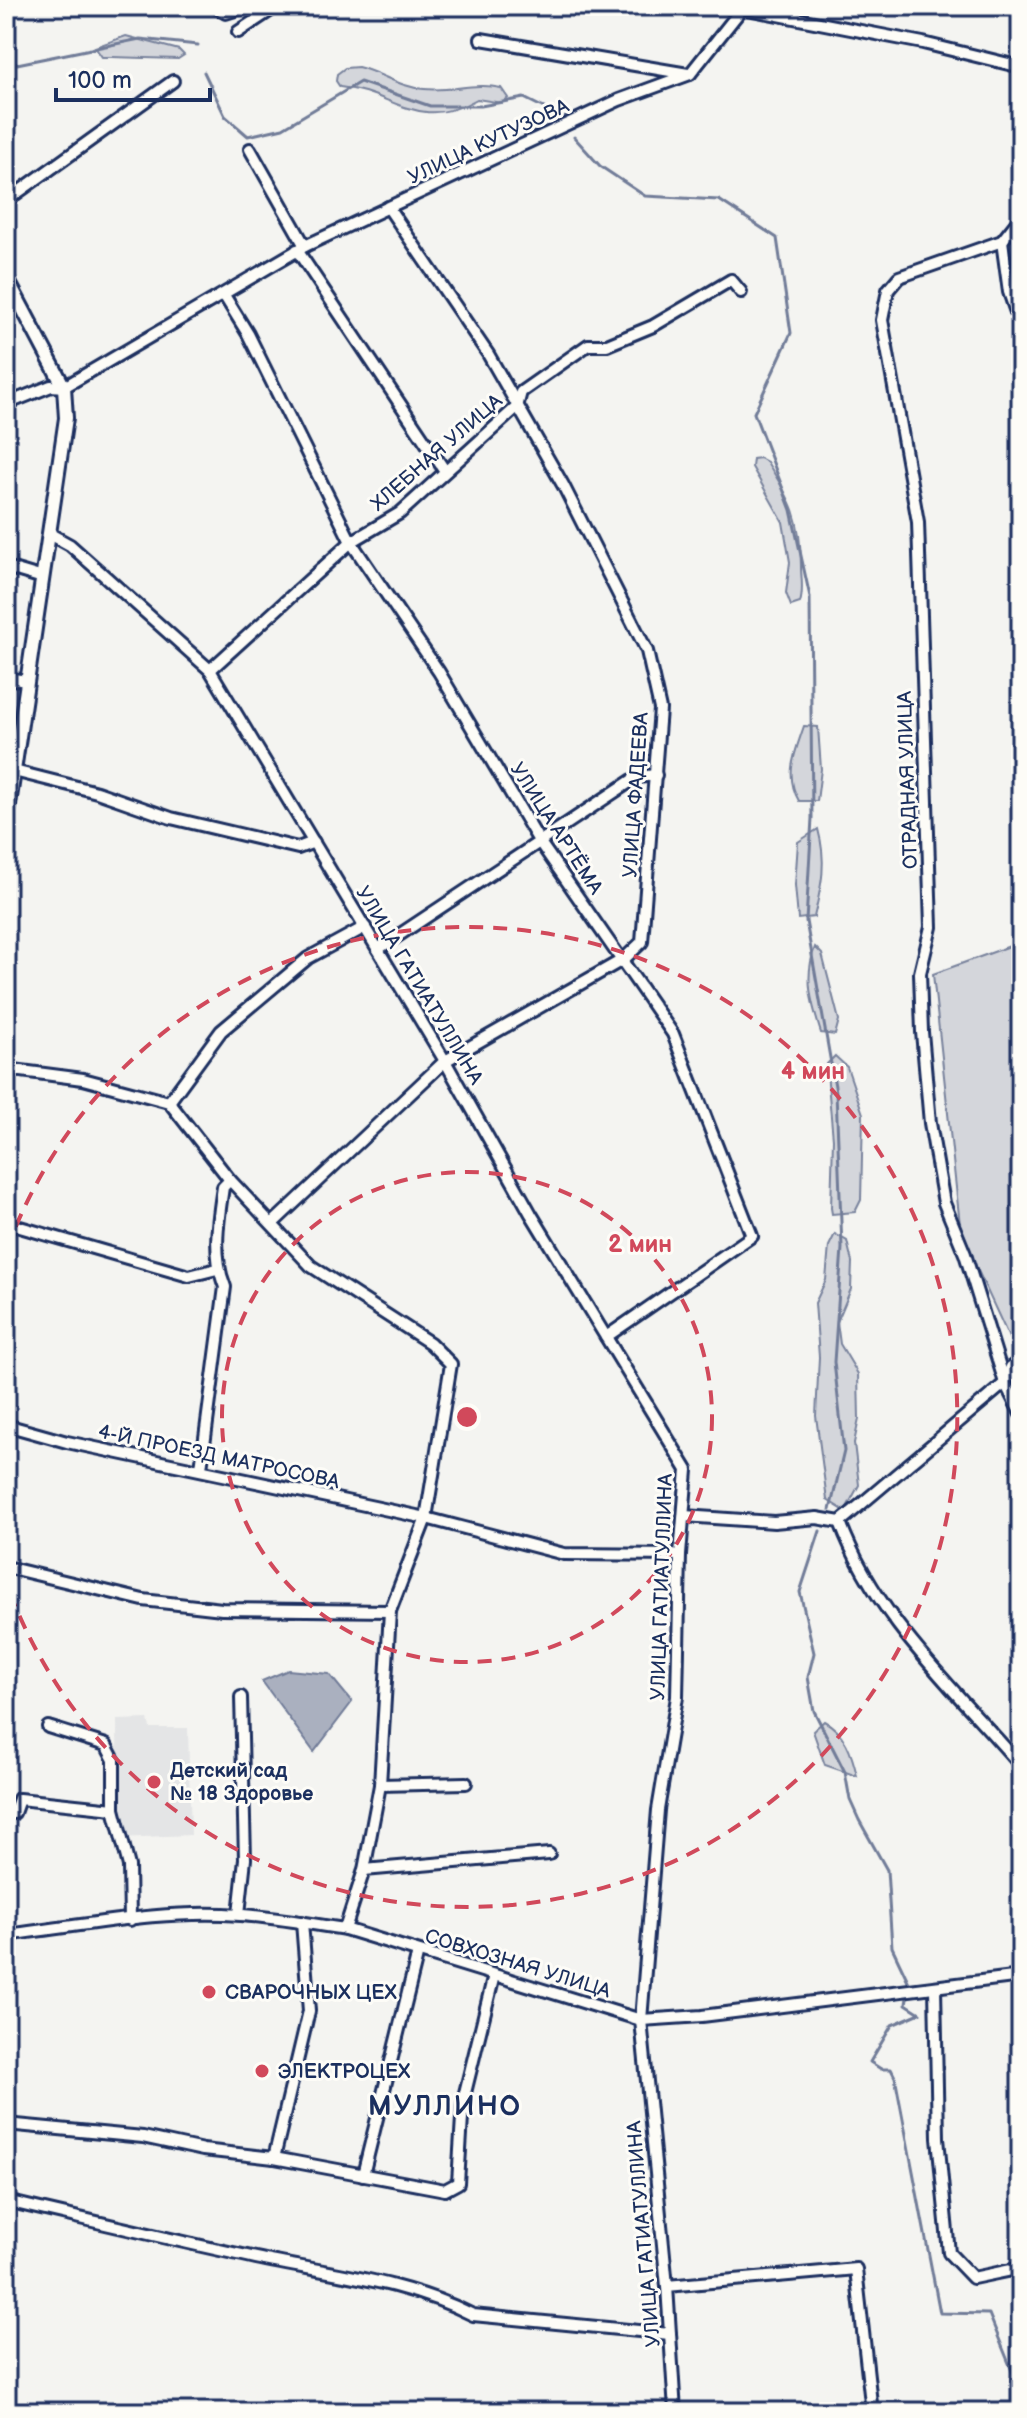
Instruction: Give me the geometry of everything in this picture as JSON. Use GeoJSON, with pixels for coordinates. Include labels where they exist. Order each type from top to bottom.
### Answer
{"type":"FeatureCollection","features":[{"type":"Feature","properties":{"kind":"main road"},"geometry":{"type":"LineString","coordinates":[[6,277],[64,387],[66,418],[11,770],[6,825]]}},
{"type":"Feature","properties":{"kind":"street"},"geometry":{"type":"LineString","coordinates":[[214,6],[226,13],[248,6]]}},
{"type":"Feature","properties":{"kind":"street"},"geometry":{"type":"LineString","coordinates":[[238,32],[277,6]]}},
{"type":"Feature","properties":{"kind":"street"},"geometry":{"type":"LineString","coordinates":[[481,39],[690,74],[743,7],[923,43],[1021,67]]}},
{"type":"Feature","properties":{"kind":"street","name":"УЛИЦА КУТУЗОВА"},"geometry":{"type":"LineString","coordinates":[[6,404],[51,386],[64,387],[301,248],[619,100],[690,74]]}},
{"type":"Feature","properties":{"kind":"street"},"geometry":{"type":"LineString","coordinates":[[6,201],[173,81]]}},
{"type":"Feature","properties":{"kind":"street"},"geometry":{"type":"LineString","coordinates":[[250,149],[301,248],[445,471]]}},
{"type":"Feature","properties":{"kind":"street","name":"УЛИЦА ФАДЕЕВА"},"geometry":{"type":"LineString","coordinates":[[273,1223],[445,1061],[624,959],[642,942],[660,709],[656,678],[647,651],[563,485],[488,354],[388,207]]}},
{"type":"Feature","properties":{"kind":"street"},"geometry":{"type":"LineString","coordinates":[[1021,217],[1002,241],[1009,292],[1021,327]]}},
{"type":"Feature","properties":{"kind":"street","name":"ОТРАДНАЯ УЛИЦА"},"geometry":{"type":"LineString","coordinates":[[1002,241],[899,277],[888,290],[882,320],[918,522],[931,927],[920,973],[930,1123],[944,1203],[965,1254],[1005,1383],[1021,1414]]}},
{"type":"Feature","properties":{"kind":"street","name":"ХЛЕБНАЯ УЛИЦА"},"geometry":{"type":"LineString","coordinates":[[210,670],[351,542],[400,513],[517,407],[521,392],[588,345],[607,345],[653,326],[731,280],[741,292]]}},
{"type":"Feature","properties":{"kind":"street","name":"УЛИЦА АРТЁМА"},"geometry":{"type":"LineString","coordinates":[[224,295],[248,334],[351,542],[439,672],[539,841],[624,959],[673,1034],[752,1236],[606,1337]]}},
{"type":"Feature","properties":{"kind":"street","name":"УЛИЦА ГАТИАТУЛЛИНА"},"geometry":{"type":"LineString","coordinates":[[50,534],[70,545],[210,670],[445,1061],[510,1179],[687,1470],[680,1555],[677,1697],[658,1810],[641,2020],[667,2286],[675,2412]]}},
{"type":"Feature","properties":{"kind":"street"},"geometry":{"type":"LineString","coordinates":[[6,567],[43,578]]}},
{"type":"Feature","properties":{"kind":"street"},"geometry":{"type":"LineString","coordinates":[[6,678],[27,681]]}},
{"type":"Feature","properties":{"kind":"street"},"geometry":{"type":"LineString","coordinates":[[11,770],[97,792],[171,818],[298,848],[314,842]]}},
{"type":"Feature","properties":{"kind":"street"},"geometry":{"type":"LineString","coordinates":[[378,949],[637,777],[656,775]]}},
{"type":"Feature","properties":{"kind":"street"},"geometry":{"type":"LineString","coordinates":[[169,1102],[221,1031],[308,958],[365,927]]}},
{"type":"Feature","properties":{"kind":"street"},"geometry":{"type":"LineString","coordinates":[[6,1069],[83,1079],[169,1102],[230,1180],[311,1266],[430,1343],[451,1364],[426,1518],[390,1611],[380,1785],[364,1870],[345,1929]]}},
{"type":"Feature","properties":{"kind":"street"},"geometry":{"type":"LineString","coordinates":[[201,1468],[225,1287],[217,1269],[217,1227],[223,1187],[230,1180]]}},
{"type":"Feature","properties":{"kind":"street"},"geometry":{"type":"LineString","coordinates":[[6,1223],[189,1276],[217,1269]]}},
{"type":"Feature","properties":{"kind":"street"},"geometry":{"type":"LineString","coordinates":[[684,1516],[774,1522],[817,1518],[840,1522],[1005,1383],[1011,1367],[1021,1361]]}},
{"type":"Feature","properties":{"kind":"street","name":"4-Й ПРОЕЗД МАТРОСОВА"},"geometry":{"type":"LineString","coordinates":[[6,1425],[67,1442],[426,1518],[564,1554],[680,1555]]}},
{"type":"Feature","properties":{"kind":"street"},"geometry":{"type":"LineString","coordinates":[[840,1522],[850,1551],[898,1629],[1021,1766]]}},
{"type":"Feature","properties":{"kind":"street"},"geometry":{"type":"LineString","coordinates":[[6,1567],[143,1600],[222,1609],[390,1611]]}},
{"type":"Feature","properties":{"kind":"street"},"geometry":{"type":"LineString","coordinates":[[239,1914],[245,1859],[241,1697]]}},
{"type":"Feature","properties":{"kind":"street"},"geometry":{"type":"LineString","coordinates":[[48,1727],[106,1745],[114,1760],[114,1809],[129,1866],[130,1920]]}},
{"type":"Feature","properties":{"kind":"street"},"geometry":{"type":"LineString","coordinates":[[380,1785],[466,1783]]}},
{"type":"Feature","properties":{"kind":"street"},"geometry":{"type":"LineString","coordinates":[[14,1813],[19,1799],[114,1809]]}},
{"type":"Feature","properties":{"kind":"street"},"geometry":{"type":"LineString","coordinates":[[364,1870],[549,1854]]}},
{"type":"Feature","properties":{"kind":"street","name":"СОВХОЗНАЯ УЛИЦА"},"geometry":{"type":"LineString","coordinates":[[6,1935],[130,1920],[239,1914],[302,1922],[345,1929],[641,2020],[702,2016],[1021,1976]]}},
{"type":"Feature","properties":{"kind":"street"},"geometry":{"type":"LineString","coordinates":[[274,2158],[309,2011],[302,1922]]}},
{"type":"Feature","properties":{"kind":"street"},"geometry":{"type":"LineString","coordinates":[[363,2175],[418,1952]]}},
{"type":"Feature","properties":{"kind":"street"},"geometry":{"type":"LineString","coordinates":[[6,2124],[143,2137],[203,2150],[274,2158],[445,2190],[458,2183],[463,2101],[494,1975]]}},
{"type":"Feature","properties":{"kind":"street"},"geometry":{"type":"LineString","coordinates":[[935,1987],[939,2151],[949,2253],[973,2278],[1021,2268]]}},
{"type":"Feature","properties":{"kind":"street"},"geometry":{"type":"LineString","coordinates":[[6,2201],[257,2258],[386,2283],[444,2300],[473,2315],[670,2334]]}},
{"type":"Feature","properties":{"kind":"street"},"geometry":{"type":"LineString","coordinates":[[667,2286],[856,2269],[872,2412]]}},
{"type":"Feature","properties":{"kind":"shaded area"},"geometry":{"type":"Polygon","coordinates":[[[126,36],[179,50],[184,55],[178,59],[102,57],[95,47],[126,36]]]}},
{"type":"Feature","properties":{"kind":"shaded area"},"geometry":{"type":"Polygon","coordinates":[[[358,67],[415,88],[434,90],[491,86],[501,88],[508,98],[502,103],[477,99],[438,112],[406,108],[359,90],[340,87],[336,81],[337,74],[345,68],[358,67]]]}},
{"type":"Feature","properties":{"kind":"shaded area"},"geometry":{"type":"Polygon","coordinates":[[[760,458],[767,462],[783,488],[797,523],[802,594],[800,603],[791,606],[786,593],[790,562],[783,522],[752,467],[753,459],[760,458]]]}},
{"type":"Feature","properties":{"kind":"shaded area"},"geometry":{"type":"Polygon","coordinates":[[[804,726],[818,727],[821,769],[817,801],[799,801],[792,782],[792,764],[804,726]]]}},
{"type":"Feature","properties":{"kind":"shaded area"},"geometry":{"type":"Polygon","coordinates":[[[818,829],[823,863],[817,905],[814,917],[798,919],[795,885],[798,842],[818,829]]]}},
{"type":"Feature","properties":{"kind":"shaded area"},"geometry":{"type":"Polygon","coordinates":[[[1021,942],[1021,1352],[1017,1355],[961,1234],[933,974],[1021,942]]]}},
{"type":"Feature","properties":{"kind":"shaded area"},"geometry":{"type":"Polygon","coordinates":[[[815,947],[822,954],[839,1020],[835,1035],[821,1033],[812,1000],[809,979],[815,947]]]}},
{"type":"Feature","properties":{"kind":"shaded area"},"geometry":{"type":"Polygon","coordinates":[[[835,1056],[847,1067],[863,1114],[861,1200],[855,1212],[832,1214],[833,1139],[827,1064],[835,1056]]]}},
{"type":"Feature","properties":{"kind":"shaded area"},"geometry":{"type":"Polygon","coordinates":[[[835,1234],[847,1241],[852,1262],[851,1289],[837,1322],[840,1344],[858,1374],[859,1419],[854,1443],[859,1485],[845,1511],[827,1500],[816,1416],[819,1357],[815,1303],[826,1280],[829,1246],[835,1234]]]}},
{"type":"Feature","properties":{"kind":"shaded area","name":"Детский сад № 18 Здоровье"},"geometry":{"type":"Polygon","coordinates":[[[148,1719],[150,1728],[188,1728],[191,1835],[118,1838],[117,1720],[148,1719]]]}},
{"type":"Feature","properties":{"kind":"shaded area"},"geometry":{"type":"Polygon","coordinates":[[[824,1721],[842,1737],[857,1776],[825,1765],[813,1731],[824,1721]]]}},
{"type":"Feature","properties":{"kind":"water"},"geometry":{"type":"Polygon","coordinates":[[[288,1670],[329,1674],[352,1702],[314,1752],[262,1681],[288,1670]]]}},
{"type":"Feature","properties":{"kind":"waterway"},"geometry":{"type":"LineString","coordinates":[[6,60],[17,64],[140,39],[198,45]]}},
{"type":"Feature","properties":{"kind":"waterway"},"geometry":{"type":"LineString","coordinates":[[204,72],[225,116],[248,136],[283,128],[360,82],[430,106],[481,106],[524,98],[566,119]]}},
{"type":"Feature","properties":{"kind":"waterway"},"geometry":{"type":"LineString","coordinates":[[574,137],[600,166],[645,196],[719,200],[777,238],[791,333],[754,413],[791,510],[810,597],[812,818],[806,921],[836,1092],[842,1248],[834,1362],[844,1451],[830,1510]]}},
{"type":"Feature","properties":{"kind":"waterway"},"geometry":{"type":"LineString","coordinates":[[820,1531],[800,1592],[814,1653],[808,1677],[814,1711],[845,1772],[850,1800],[859,1820],[887,1870],[892,1947],[909,1983]]}},
{"type":"Feature","properties":{"kind":"waterway"},"geometry":{"type":"LineString","coordinates":[[907,1998],[906,2004],[920,2013],[892,2025],[870,2062],[881,2069],[891,2069],[895,2077],[940,2313],[989,2314],[1021,2393]]}},
{"type":"Feature","properties":{"kind":"place","name":"Детский сад № 18 Здоровье"},"geometry":{"type":"Point","coordinates":[154,1782]}},
{"type":"Feature","properties":{"kind":"place","name":"СВАРОЧНЫХ ЦЕХ"},"geometry":{"type":"Point","coordinates":[209,1992]}},
{"type":"Feature","properties":{"kind":"place","name":"ЭЛЕКТРОЦЕХ"},"geometry":{"type":"Point","coordinates":[262,2071]}},
{"type":"Feature","properties":{"kind":"district","name":"МУЛЛИНО"},"geometry":{"type":"Point","coordinates":[445,2105]}}]}
